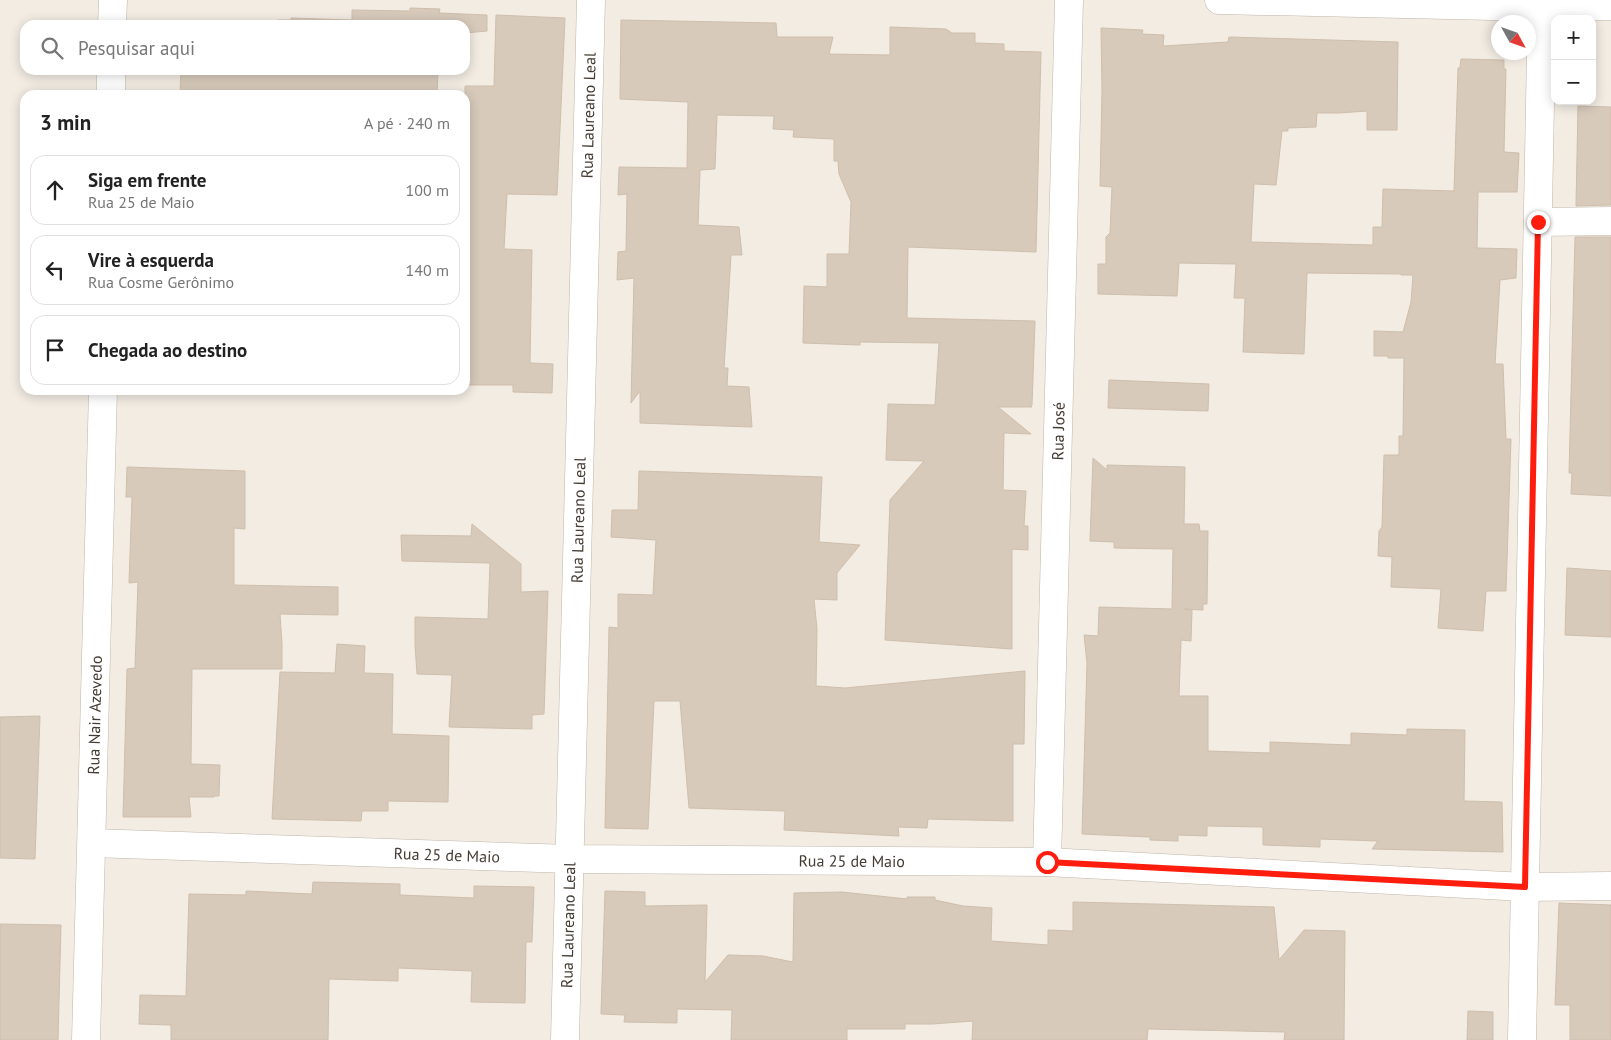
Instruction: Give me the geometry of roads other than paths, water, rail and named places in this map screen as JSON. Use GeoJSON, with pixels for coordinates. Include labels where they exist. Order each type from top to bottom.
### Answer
{"type":"FeatureCollection","features":[{"type":"Feature","properties":{"kind":"street"},"geometry":{"type":"LineString","coordinates":[[112,20],[113,0]]}},
{"type":"Feature","properties":{"kind":"street","name":"Rua Laureano Leal"},"geometry":{"type":"LineString","coordinates":[[566,1040],[591,0]]}},
{"type":"Feature","properties":{"kind":"street","name":"Rua José"},"geometry":{"type":"LineString","coordinates":[[1047,862],[1070,0]]}},
{"type":"Feature","properties":{"kind":"street"},"geometry":{"type":"LineString","coordinates":[[1219,0],[1542,3],[1611,6]]}},
{"type":"Feature","properties":{"kind":"street"},"geometry":{"type":"LineString","coordinates":[[1522,1040],[1542,3]]}},
{"type":"Feature","properties":{"kind":"street"},"geometry":{"type":"LineString","coordinates":[[111,75],[111,90]]}},
{"type":"Feature","properties":{"kind":"street"},"geometry":{"type":"LineString","coordinates":[[1538,222],[1611,222]]}},
{"type":"Feature","properties":{"kind":"street","name":"Rua Nair Azevedo"},"geometry":{"type":"LineString","coordinates":[[86,1040],[103,395]]}},
{"type":"Feature","properties":{"kind":"street","name":"Rua 25 de Maio"},"geometry":{"type":"LineString","coordinates":[[92,843],[570,859],[1047,862],[1525,887],[1611,886]]}}]}
